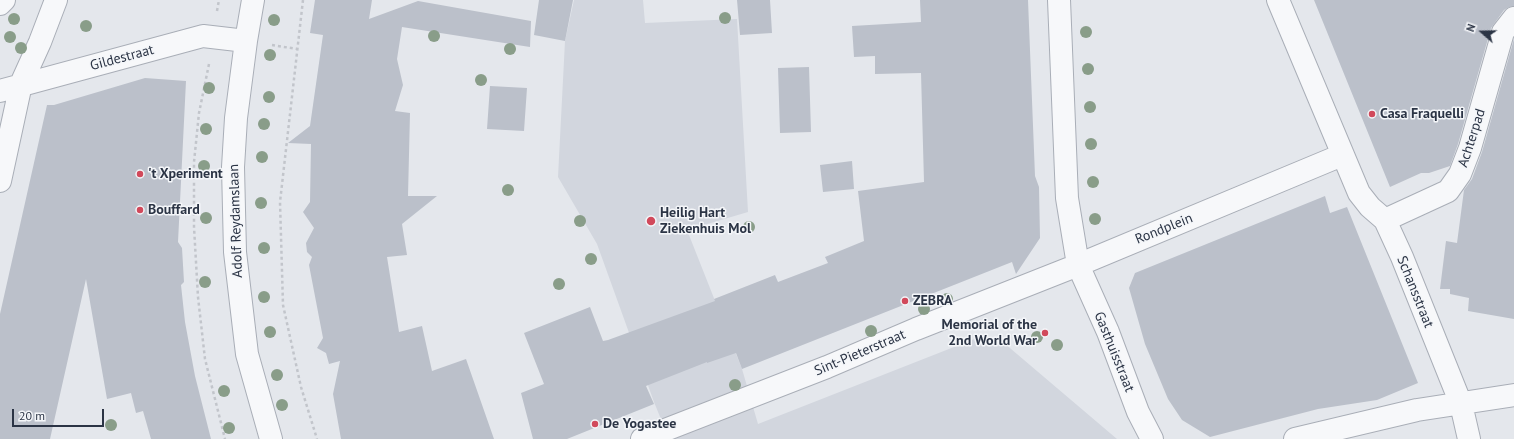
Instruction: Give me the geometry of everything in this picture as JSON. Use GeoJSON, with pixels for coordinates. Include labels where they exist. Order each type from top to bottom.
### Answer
{"type":"FeatureCollection","features":[{"type":"Feature","properties":{"kind":"street"},"geometry":{"type":"LineString","coordinates":[[0,4],[4,0]]}},
{"type":"Feature","properties":{"kind":"street"},"geometry":{"type":"LineString","coordinates":[[0,182],[21,84],[40,42],[56,0]]}},
{"type":"Feature","properties":{"kind":"street","name":"Adolf Reydamslaan"},"geometry":{"type":"LineString","coordinates":[[253,0],[236,118],[233,167],[235,252],[247,354],[271,439]]}},
{"type":"Feature","properties":{"kind":"street"},"geometry":{"type":"LineString","coordinates":[[1059,0],[1067,198],[1078,265]]}},
{"type":"Feature","properties":{"kind":"street"},"geometry":{"type":"LineString","coordinates":[[1278,0],[1342,155]]}},
{"type":"Feature","properties":{"kind":"street","name":"Achterpad"},"geometry":{"type":"LineString","coordinates":[[1385,220],[1448,191],[1460,174],[1470,148],[1503,32],[1514,18]]}},
{"type":"Feature","properties":{"kind":"street","name":"Gildestraat"},"geometry":{"type":"LineString","coordinates":[[0,91],[21,84],[203,36],[246,41]]}},
{"type":"Feature","properties":{"kind":"street","name":"Rondplein"},"geometry":{"type":"LineString","coordinates":[[1078,265],[1342,155]]}},
{"type":"Feature","properties":{"kind":"street","name":"Schansstraat"},"geometry":{"type":"LineString","coordinates":[[1342,155],[1359,193],[1370,207],[1385,220],[1460,404],[1469,439]]}},
{"type":"Feature","properties":{"kind":"street","name":"Sint-Pieterstraat"},"geometry":{"type":"LineString","coordinates":[[642,439],[827,368],[916,329],[1078,265]]}},
{"type":"Feature","properties":{"kind":"street","name":"Gasthuisstraat"},"geometry":{"type":"LineString","coordinates":[[1078,265],[1108,332],[1138,412],[1152,439]]}},
{"type":"Feature","properties":{"kind":"street"},"geometry":{"type":"LineString","coordinates":[[1295,439],[1417,410],[1514,395]]}},
{"type":"Feature","properties":{"kind":"path"},"geometry":{"type":"LineString","coordinates":[[219,0],[199,113],[194,162],[194,227],[198,297],[205,359],[225,439]]}},
{"type":"Feature","properties":{"kind":"path"},"geometry":{"type":"LineString","coordinates":[[303,0],[280,202],[280,226],[283,305],[301,387],[317,439]]}},
{"type":"Feature","properties":{"kind":"shaded area","name":"Heilig Hart Ziekenhuis Mol"},"geometry":{"type":"Polygon","coordinates":[[[574,0],[643,0],[645,23],[737,19],[748,212],[687,230],[742,369],[758,424],[982,336],[1004,343],[1117,439],[669,439],[654,402],[597,244],[558,177],[565,41],[574,0]]]}},
{"type":"Feature","properties":{"kind":"building"},"geometry":{"type":"Polygon","coordinates":[[[315,0],[372,0],[369,19],[418,1],[531,21],[530,47],[402,27],[397,59],[403,85],[395,111],[410,113],[408,196],[437,196],[402,224],[407,255],[387,257],[399,332],[422,326],[432,371],[466,359],[494,439],[341,439],[333,394],[340,361],[329,364],[326,353],[317,348],[323,338],[309,265],[312,257],[307,252],[306,243],[314,228],[303,212],[310,202],[311,144],[288,143],[310,126],[323,35],[310,33],[315,0]]]}},
{"type":"Feature","properties":{"kind":"building"},"geometry":{"type":"Polygon","coordinates":[[[539,0],[573,0],[565,41],[534,35],[539,0]]]}},
{"type":"Feature","properties":{"kind":"building"},"geometry":{"type":"Polygon","coordinates":[[[737,0],[770,0],[772,33],[740,35],[737,0]]]}},
{"type":"Feature","properties":{"kind":"building"},"geometry":{"type":"Polygon","coordinates":[[[920,0],[1028,0],[1035,176],[1039,187],[1040,238],[1016,274],[1012,262],[742,369],[736,353],[707,362],[646,386],[654,404],[567,439],[533,439],[521,393],[544,384],[524,333],[590,307],[603,341],[608,340],[715,301],[714,299],[775,275],[778,282],[828,263],[825,257],[864,241],[858,191],[924,182],[921,73],[875,74],[875,56],[854,57],[852,26],[921,22],[920,0]]]}},
{"type":"Feature","properties":{"kind":"building"},"geometry":{"type":"Polygon","coordinates":[[[1314,0],[1514,0],[1514,6],[1504,10],[1491,28],[1458,144],[1450,166],[1429,173],[1421,173],[1390,187],[1314,0]]]}},
{"type":"Feature","properties":{"kind":"building"},"geometry":{"type":"Polygon","coordinates":[[[1514,39],[1514,319],[1468,311],[1469,298],[1450,294],[1450,289],[1440,289],[1446,241],[1457,243],[1464,190],[1472,179],[1482,152],[1514,39]]]}},
{"type":"Feature","properties":{"kind":"building"},"geometry":{"type":"Polygon","coordinates":[[[809,67],[811,132],[780,133],[778,68],[809,67]]]}},
{"type":"Feature","properties":{"kind":"building"},"geometry":{"type":"Polygon","coordinates":[[[145,78],[186,81],[178,242],[182,248],[184,282],[181,285],[185,322],[195,376],[211,439],[151,439],[143,411],[136,413],[131,393],[107,399],[86,279],[50,439],[0,439],[0,314],[47,105],[54,105],[145,78]]]}},
{"type":"Feature","properties":{"kind":"building"},"geometry":{"type":"Polygon","coordinates":[[[490,86],[527,88],[524,131],[487,129],[490,86]]]}},
{"type":"Feature","properties":{"kind":"building"},"geometry":{"type":"Polygon","coordinates":[[[852,161],[854,189],[823,192],[820,165],[852,161]]]}},
{"type":"Feature","properties":{"kind":"building"},"geometry":{"type":"Polygon","coordinates":[[[1325,196],[1330,213],[1347,207],[1418,383],[1377,400],[1318,409],[1210,437],[1182,420],[1168,399],[1145,344],[1129,288],[1135,273],[1325,196]]]}},
{"type":"Feature","properties":{"kind":"place","name":"Casa Fraquelli"},"geometry":{"type":"Point","coordinates":[1372,114]}},
{"type":"Feature","properties":{"kind":"place","name":"'t Xperiment"},"geometry":{"type":"Point","coordinates":[140,174]}},
{"type":"Feature","properties":{"kind":"place","name":"Bouffard"},"geometry":{"type":"Point","coordinates":[140,210]}},
{"type":"Feature","properties":{"kind":"place","name":"Heilig Hart Ziekenhuis Mol"},"geometry":{"type":"Point","coordinates":[651,221]}},
{"type":"Feature","properties":{"kind":"place","name":"ZEBRA"},"geometry":{"type":"Point","coordinates":[905,301]}},
{"type":"Feature","properties":{"kind":"place","name":"Memorial of the 2nd World War"},"geometry":{"type":"Point","coordinates":[1045,333]}},
{"type":"Feature","properties":{"kind":"place","name":"De Yogastee"},"geometry":{"type":"Point","coordinates":[595,424]}}]}
